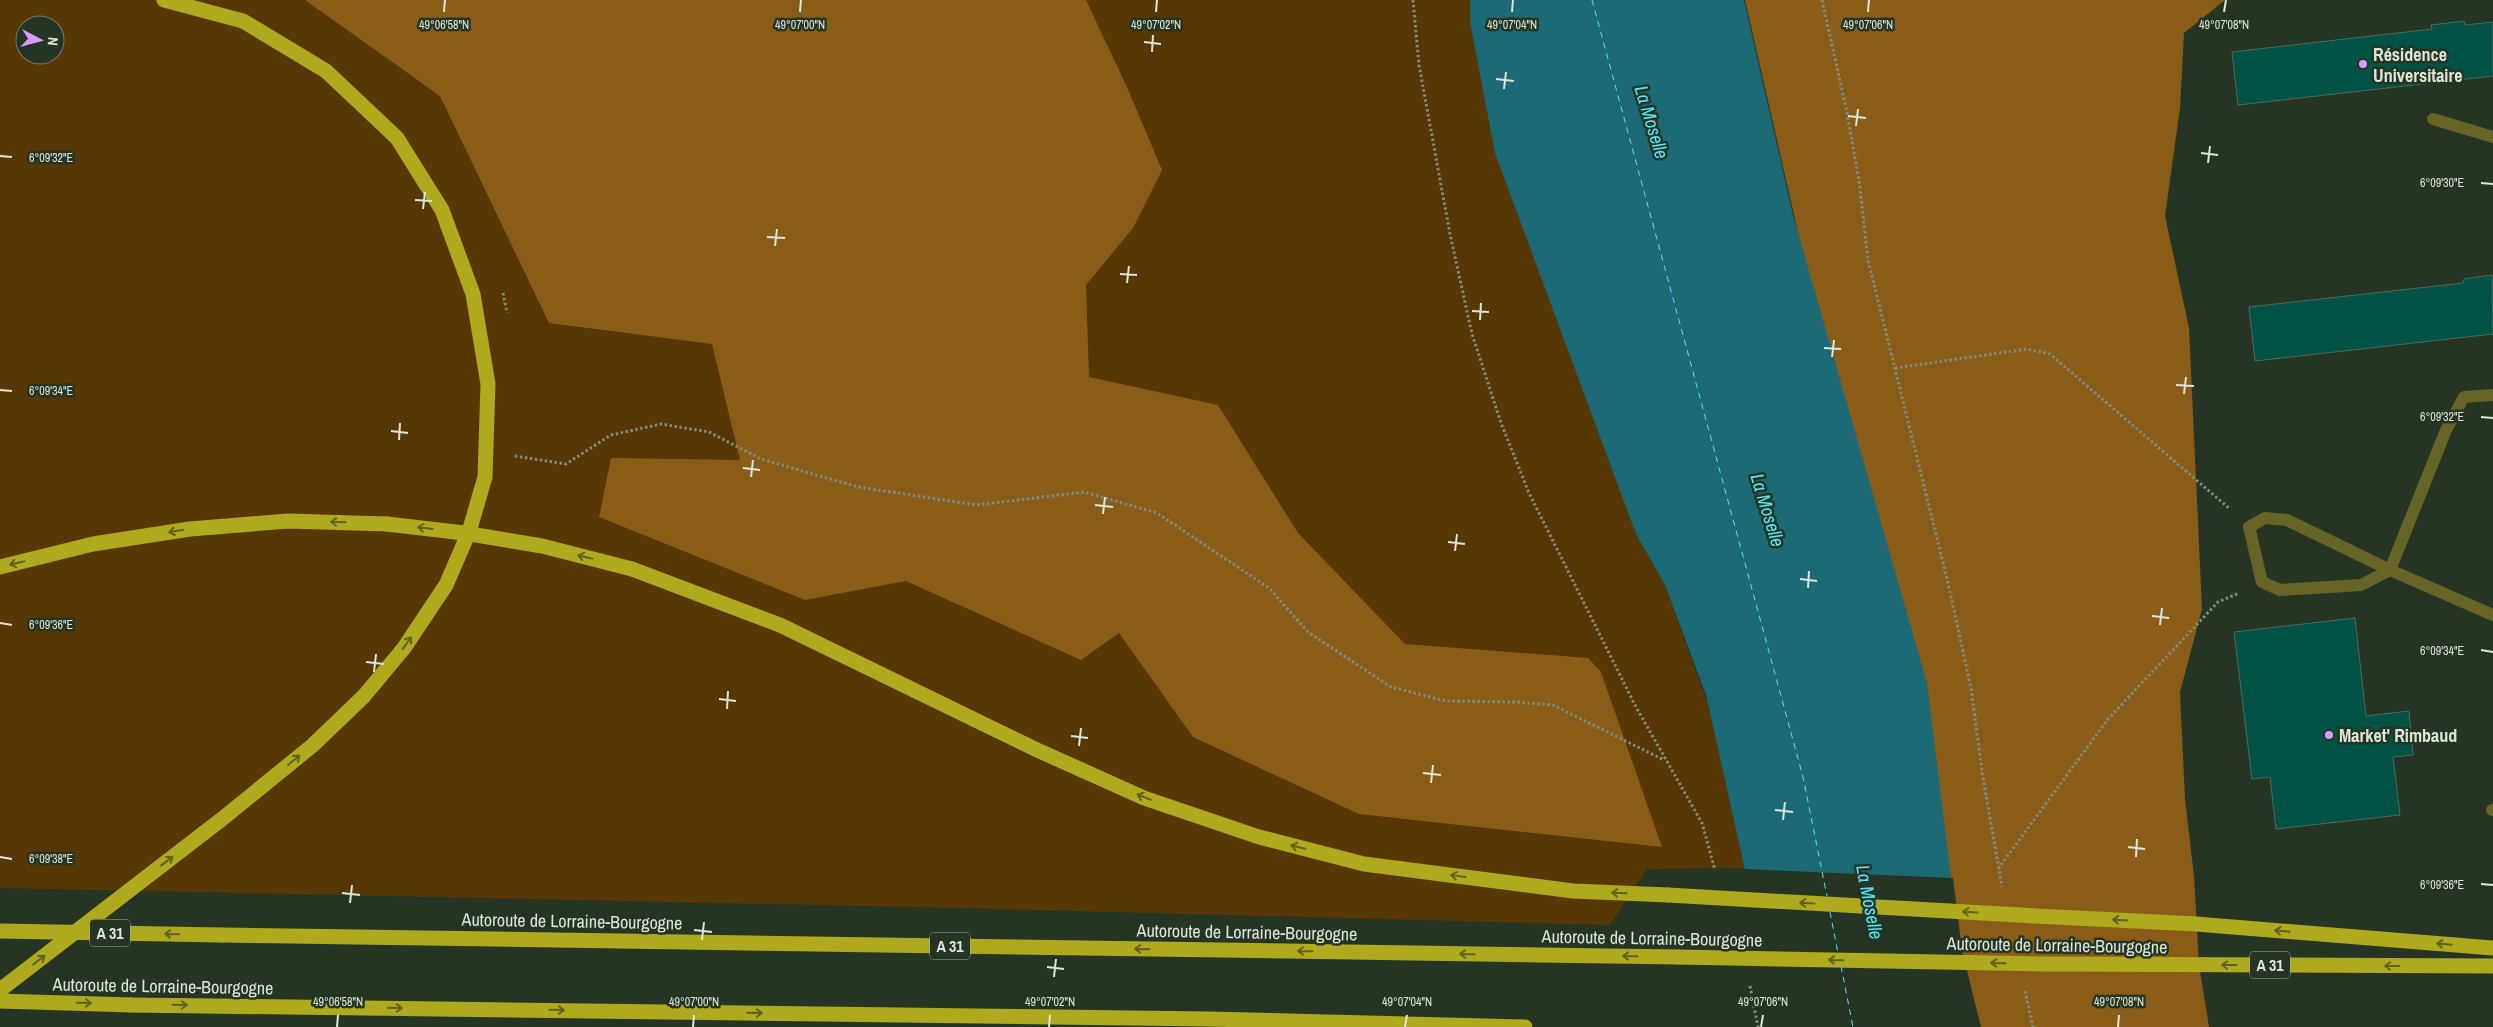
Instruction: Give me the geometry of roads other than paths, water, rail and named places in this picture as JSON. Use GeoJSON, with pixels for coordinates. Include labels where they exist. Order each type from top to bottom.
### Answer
{"type":"FeatureCollection","features":[{"type":"Feature","properties":{"kind":"highway"},"geometry":{"type":"LineString","coordinates":[[0,990],[222,819],[313,745],[364,696],[404,648],[446,585],[469,532],[485,478],[488,384],[473,294],[442,210],[397,138],[326,71],[243,21],[164,0]]}},
{"type":"Feature","properties":{"kind":"highway"},"geometry":{"type":"LineString","coordinates":[[0,567],[93,544],[190,529],[288,521],[387,524],[464,533],[542,546],[632,569],[780,625],[1035,749],[1144,798],[1259,837],[1373,865],[1573,891],[2196,924],[2493,948]]}},
{"type":"Feature","properties":{"kind":"highway","name":"Autoroute de Lorraine-Bourgogne"},"geometry":{"type":"LineString","coordinates":[[0,931],[2047,964],[2493,966]]}},
{"type":"Feature","properties":{"kind":"highway","name":"Autoroute de Lorraine-Bourgogne"},"geometry":{"type":"LineString","coordinates":[[0,1001],[1178,1019],[1525,1027]]}},
{"type":"Feature","properties":{"kind":"lane"},"geometry":{"type":"LineString","coordinates":[[2433,119],[2493,137]]}},
{"type":"Feature","properties":{"kind":"lane"},"geometry":{"type":"LineString","coordinates":[[2493,395],[2464,397],[2446,430],[2390,570],[2361,585],[2280,590],[2262,582],[2249,527],[2265,518],[2287,520],[2390,570],[2493,615]]}},
{"type":"Feature","properties":{"kind":"water","name":"La Moselle"},"geometry":{"type":"Polygon","coordinates":[[[1470,0],[1744,0],[1793,215],[1927,683],[1960,950],[1769,978],[1706,695],[1665,585],[1636,534],[1495,153],[1470,22],[1470,0]]]}},
{"type":"Feature","properties":{"kind":"place","name":"Résidence Universitaire"},"geometry":{"type":"Point","coordinates":[2363,64]}},
{"type":"Feature","properties":{"kind":"place","name":"Market' Rimbaud"},"geometry":{"type":"Point","coordinates":[2329,735]}}]}
